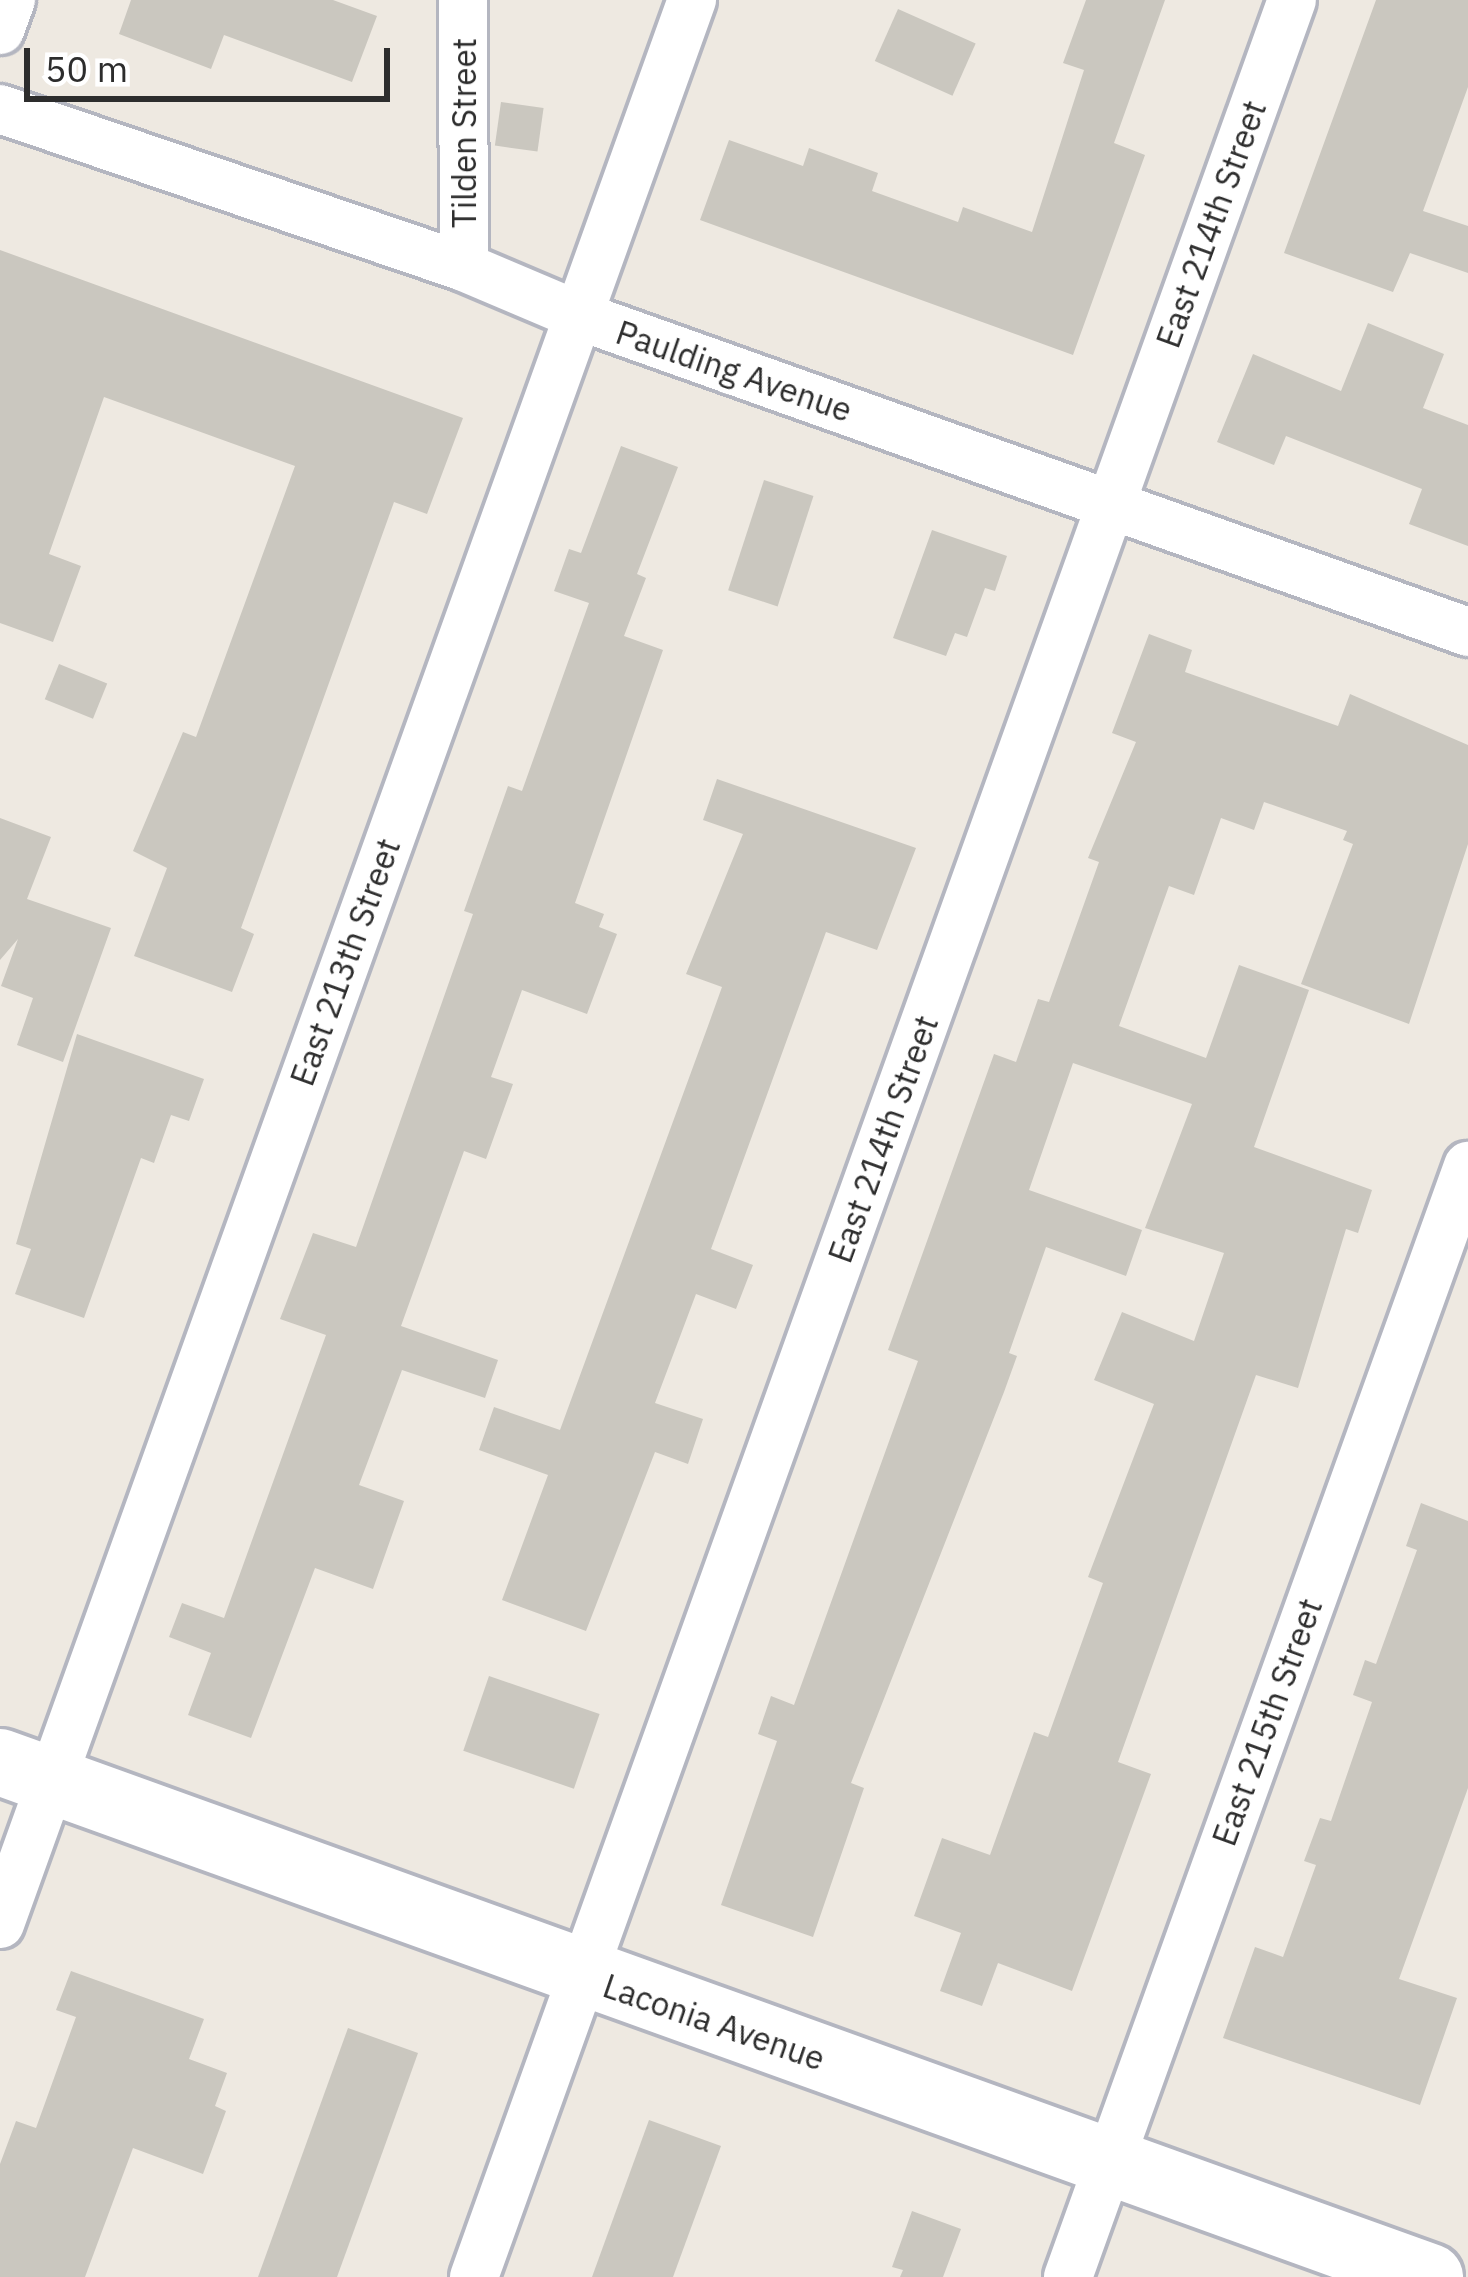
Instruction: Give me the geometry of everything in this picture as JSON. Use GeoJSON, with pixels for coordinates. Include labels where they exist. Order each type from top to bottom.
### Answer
{"type":"FeatureCollection","features":[{"type":"Feature","properties":{"kind":"street"},"geometry":{"type":"LineString","coordinates":[[0,30],[11,0]]}},
{"type":"Feature","properties":{"kind":"street","name":"Tilden Street"},"geometry":{"type":"LineString","coordinates":[[464,0],[464,267]]}},
{"type":"Feature","properties":{"kind":"street","name":"East 213th Street"},"geometry":{"type":"LineString","coordinates":[[0,1924],[26,1772],[692,0]]}},
{"type":"Feature","properties":{"kind":"street","name":"East 214th Street"},"geometry":{"type":"LineString","coordinates":[[474,2277],[1292,0]]}},
{"type":"Feature","properties":{"kind":"street","name":"Paulding Avenue"},"geometry":{"type":"LineString","coordinates":[[0,109],[464,267],[577,316],[1468,632]]}},
{"type":"Feature","properties":{"kind":"street","name":"East 215th Street"},"geometry":{"type":"LineString","coordinates":[[1068,2277],[1468,1166]]}},
{"type":"Feature","properties":{"kind":"street","name":"Laconia Avenue"},"geometry":{"type":"LineString","coordinates":[[26,1772],[1430,2277]]}},
{"type":"Feature","properties":{"kind":"building"},"geometry":{"type":"Polygon","coordinates":[[[131,0],[333,0],[377,16],[352,82],[224,35],[211,69],[119,34],[131,0]]]}},
{"type":"Feature","properties":{"kind":"building"},"geometry":{"type":"Polygon","coordinates":[[[1086,0],[1165,0],[1114,143],[1145,155],[1073,355],[700,220],[729,140],[803,166],[809,148],[878,173],[872,191],[958,222],[963,207],[1032,232],[1084,70],[1063,63],[1086,0]]]}},
{"type":"Feature","properties":{"kind":"building"},"geometry":{"type":"Polygon","coordinates":[[[1376,0],[1468,0],[1468,87],[1423,211],[1468,226],[1468,273],[1410,253],[1393,292],[1284,253],[1376,0]]]}},
{"type":"Feature","properties":{"kind":"building"},"geometry":{"type":"Polygon","coordinates":[[[898,9],[976,44],[952,96],[875,61],[898,9]]]}},
{"type":"Feature","properties":{"kind":"building"},"geometry":{"type":"Polygon","coordinates":[[[501,102],[544,108],[537,152],[495,146],[501,102]]]}},
{"type":"Feature","properties":{"kind":"building"},"geometry":{"type":"Polygon","coordinates":[[[0,250],[463,418],[427,514],[394,502],[241,928],[254,934],[232,992],[134,956],[167,868],[133,851],[183,732],[196,737],[295,466],[104,397],[49,554],[81,566],[53,642],[0,623],[0,250]]]}},
{"type":"Feature","properties":{"kind":"building"},"geometry":{"type":"Polygon","coordinates":[[[1368,323],[1444,354],[1423,408],[1468,425],[1468,546],[1409,524],[1422,489],[1286,436],[1274,465],[1217,442],[1253,354],[1341,391],[1368,323]]]}},
{"type":"Feature","properties":{"kind":"building"},"geometry":{"type":"Polygon","coordinates":[[[621,446],[678,467],[637,574],[646,578],[624,636],[663,650],[575,903],[604,914],[599,927],[617,934],[587,1014],[522,990],[491,1077],[513,1084],[486,1159],[464,1151],[401,1326],[498,1360],[485,1398],[402,1370],[359,1485],[404,1501],[373,1589],[315,1568],[251,1738],[188,1715],[211,1653],[169,1637],[182,1603],[224,1618],[326,1335],[280,1319],[313,1233],[356,1247],[473,914],[464,911],[508,786],[522,791],[589,603],[554,591],[569,549],[581,553],[621,446]]]}},
{"type":"Feature","properties":{"kind":"building"},"geometry":{"type":"Polygon","coordinates":[[[764,480],[813,496],[778,606],[728,590],[764,480]]]}},
{"type":"Feature","properties":{"kind":"building"},"geometry":{"type":"Polygon","coordinates":[[[932,530],[1007,556],[995,591],[985,588],[967,637],[955,633],[946,656],[893,638],[932,530]]]}},
{"type":"Feature","properties":{"kind":"building"},"geometry":{"type":"Polygon","coordinates":[[[1149,634],[1192,650],[1185,672],[1338,726],[1350,694],[1468,745],[1468,844],[1409,1024],[1301,984],[1353,844],[1343,840],[1347,831],[1264,802],[1254,830],[1221,818],[1194,895],[1169,886],[1119,1026],[1206,1058],[1239,965],[1309,990],[1254,1147],[1372,1190],[1358,1233],[1346,1229],[1298,1388],[1256,1375],[1118,1762],[1151,1774],[1072,1991],[998,1963],[982,2006],[940,1991],[961,1933],[914,1916],[942,1838],[990,1855],[1034,1732],[1048,1737],[1103,1583],[1088,1577],[1154,1404],[1094,1380],[1122,1312],[1194,1341],[1224,1253],[1145,1228],[1192,1104],[1073,1063],[1029,1190],[1142,1230],[1126,1276],[1046,1247],[1009,1353],[1017,1356],[1004,1392],[851,1783],[864,1788],[813,1937],[721,1905],[777,1741],[758,1734],[771,1696],[794,1705],[918,1361],[888,1350],[994,1054],[1016,1062],[1038,999],[1049,1002],[1099,862],[1088,858],[1136,742],[1112,733],[1149,634]]]}},
{"type":"Feature","properties":{"kind":"building"},"geometry":{"type":"Polygon","coordinates":[[[59,664],[107,683],[93,719],[45,699],[59,664]]]}},
{"type":"Feature","properties":{"kind":"building"},"geometry":{"type":"Polygon","coordinates":[[[717,779],[916,848],[877,950],[826,932],[711,1249],[753,1265],[736,1309],[696,1294],[655,1403],[703,1419],[688,1464],[655,1452],[586,1631],[502,1600],[548,1475],[479,1450],[494,1407],[560,1430],[722,987],[686,974],[743,834],[703,820],[717,779]]]}},
{"type":"Feature","properties":{"kind":"building"},"geometry":{"type":"Polygon","coordinates":[[[0,818],[51,837],[27,899],[111,928],[63,1062],[17,1045],[33,998],[1,986],[18,939],[0,960],[0,818]]]}},
{"type":"Feature","properties":{"kind":"building"},"geometry":{"type":"Polygon","coordinates":[[[77,1034],[204,1079],[189,1121],[171,1115],[154,1163],[141,1158],[84,1318],[15,1294],[31,1249],[16,1244],[77,1034]]]}},
{"type":"Feature","properties":{"kind":"building"},"geometry":{"type":"Polygon","coordinates":[[[1421,1503],[1468,1521],[1468,1788],[1399,1979],[1457,1998],[1420,2105],[1223,2038],[1255,1947],[1283,1957],[1316,1865],[1304,1861],[1320,1818],[1331,1821],[1372,1702],[1353,1695],[1365,1660],[1376,1664],[1417,1550],[1406,1546],[1421,1503]]]}},
{"type":"Feature","properties":{"kind":"building"},"geometry":{"type":"Polygon","coordinates":[[[489,1676],[600,1714],[574,1789],[463,1751],[489,1676]]]}},
{"type":"Feature","properties":{"kind":"building"},"geometry":{"type":"Polygon","coordinates":[[[71,1971],[204,2019],[189,2059],[227,2073],[215,2106],[226,2111],[203,2174],[133,2148],[85,2277],[0,2277],[0,2164],[16,2121],[36,2128],[76,2017],[56,2010],[71,1971]]]}},
{"type":"Feature","properties":{"kind":"building"},"geometry":{"type":"Polygon","coordinates":[[[348,2028],[418,2053],[384,2148],[337,2277],[258,2277],[348,2028]]]}},
{"type":"Feature","properties":{"kind":"building"},"geometry":{"type":"Polygon","coordinates":[[[649,2120],[721,2146],[673,2277],[592,2277],[649,2120]]]}},
{"type":"Feature","properties":{"kind":"building"},"geometry":{"type":"Polygon","coordinates":[[[912,2211],[961,2229],[943,2277],[900,2277],[903,2270],[892,2267],[912,2211]]]}}]}
